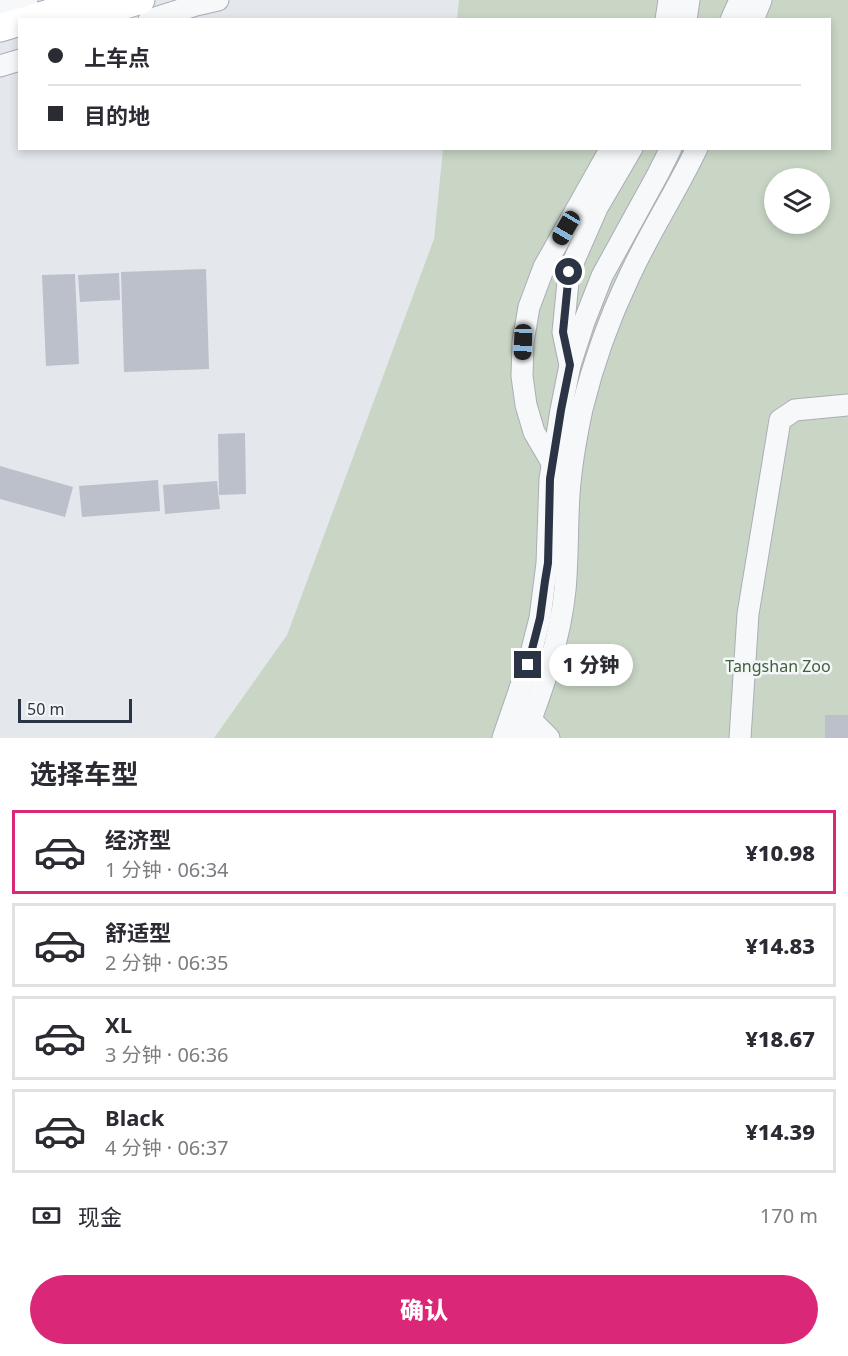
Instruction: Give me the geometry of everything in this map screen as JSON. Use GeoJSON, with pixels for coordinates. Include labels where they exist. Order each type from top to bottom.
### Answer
{"type":"FeatureCollection","features":[{"type":"Feature","properties":{"kind":"main road"},"geometry":{"type":"LineString","coordinates":[[34,18],[83,5],[141,0]]}},
{"type":"Feature","properties":{"kind":"main road"},"geometry":{"type":"LineString","coordinates":[[0,28],[18,23]]}},
{"type":"Feature","properties":{"kind":"main road"},"geometry":{"type":"LineString","coordinates":[[0,43],[18,38]]}},
{"type":"Feature","properties":{"kind":"street"},"geometry":{"type":"LineString","coordinates":[[0,8],[27,0]]}},
{"type":"Feature","properties":{"kind":"street"},"geometry":{"type":"LineString","coordinates":[[155,18],[218,0]]}},
{"type":"Feature","properties":{"kind":"street"},"geometry":{"type":"LineString","coordinates":[[666,18],[669,0]]}},
{"type":"Feature","properties":{"kind":"street"},"geometry":{"type":"LineString","coordinates":[[686,18],[689,0]]}},
{"type":"Feature","properties":{"kind":"street"},"geometry":{"type":"LineString","coordinates":[[732,18],[740,0]]}},
{"type":"Feature","properties":{"kind":"street"},"geometry":{"type":"LineString","coordinates":[[754,18],[761,0]]}},
{"type":"Feature","properties":{"kind":"street"},"geometry":{"type":"LineString","coordinates":[[0,66],[18,61]]}},
{"type":"Feature","properties":{"kind":"street"},"geometry":{"type":"LineString","coordinates":[[552,463],[534,432],[526,405],[522,365],[529,307],[543,267],[610,150]]}},
{"type":"Feature","properties":{"kind":"street"},"geometry":{"type":"LineString","coordinates":[[570,365],[563,332],[569,272],[597,208],[631,150]]}},
{"type":"Feature","properties":{"kind":"street"},"geometry":{"type":"LineString","coordinates":[[503,738],[528,665],[540,618],[548,563],[550,479],[570,365],[602,276],[670,150]]}},
{"type":"Feature","properties":{"kind":"street"},"geometry":{"type":"LineString","coordinates":[[549,738],[527,729],[560,625],[565,590],[569,494],[582,410],[611,316],[629,275],[696,150]]}},
{"type":"Feature","properties":{"kind":"street"},"geometry":{"type":"LineString","coordinates":[[740,738],[748,614],[780,420],[795,410],[848,405]]}},
{"type":"Feature","properties":{"kind":"green space","name":"Tangshan Zoo"},"geometry":{"type":"Polygon","coordinates":[[[459,0],[848,0],[848,738],[214,738],[287,635],[434,239],[443,150],[831,150],[831,18],[457,18],[459,0]]]}},
{"type":"Feature","properties":{"kind":"building"},"geometry":{"type":"Polygon","coordinates":[[[206,269],[209,369],[124,372],[121,272],[206,269]]]}},
{"type":"Feature","properties":{"kind":"building"},"geometry":{"type":"Polygon","coordinates":[[[119,273],[120,300],[80,302],[78,275],[119,273]]]}},
{"type":"Feature","properties":{"kind":"building"},"geometry":{"type":"Polygon","coordinates":[[[75,274],[79,364],[46,366],[42,275],[75,274]]]}},
{"type":"Feature","properties":{"kind":"building"},"geometry":{"type":"Polygon","coordinates":[[[245,433],[246,494],[219,495],[218,434],[245,433]]]}},
{"type":"Feature","properties":{"kind":"building"},"geometry":{"type":"Polygon","coordinates":[[[0,466],[73,487],[65,517],[0,499],[0,466]]]}},
{"type":"Feature","properties":{"kind":"building"},"geometry":{"type":"Polygon","coordinates":[[[158,480],[160,511],[82,517],[79,486],[158,480]]]}},
{"type":"Feature","properties":{"kind":"building"},"geometry":{"type":"Polygon","coordinates":[[[217,481],[220,509],[165,514],[163,485],[217,481]]]}},
{"type":"Feature","properties":{"kind":"building"},"geometry":{"type":"Polygon","coordinates":[[[825,715],[848,715],[848,738],[825,738],[825,715]]]}},
{"type":"Feature","properties":{"kind":"route"},"geometry":{"type":"LineString","coordinates":[[528,665],[540,618],[548,563],[550,479],[570,365],[563,332],[569,272]]}}]}
